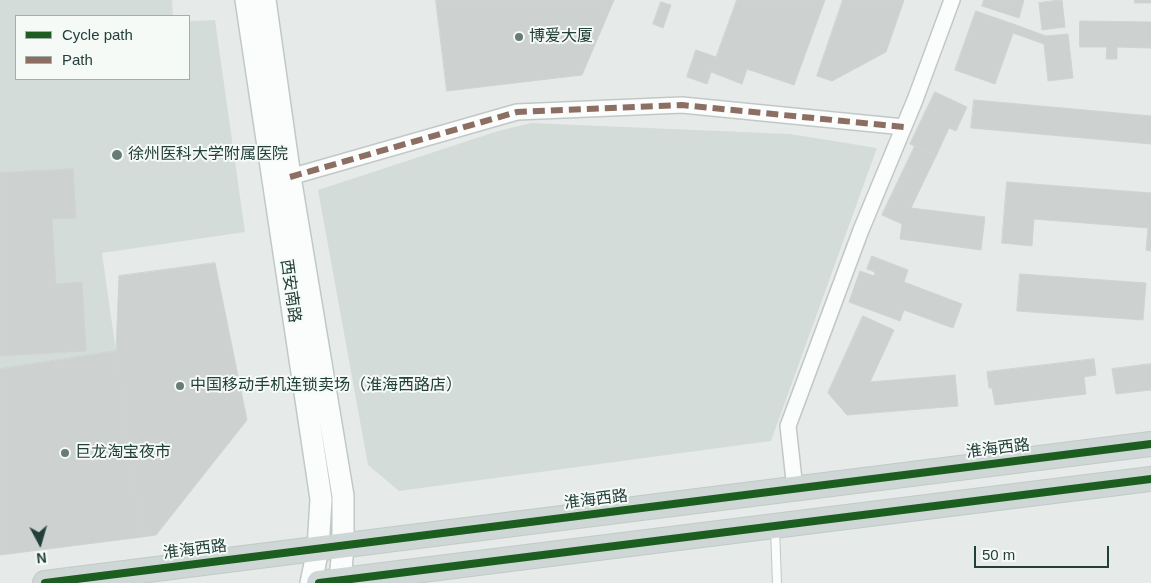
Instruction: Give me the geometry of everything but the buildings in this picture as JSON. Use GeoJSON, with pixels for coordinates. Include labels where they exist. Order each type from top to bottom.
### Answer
{"type":"FeatureCollection","features":[{"type":"Feature","properties":{"kind":"main road","name":"西安南路"},"geometry":{"type":"LineString","coordinates":[[246,0],[321,499],[318,548],[311,583]]}},
{"type":"Feature","properties":{"kind":"main road","name":"西安南路"},"geometry":{"type":"LineString","coordinates":[[264,0],[290,177],[343,496],[343,545],[333,582]]}},
{"type":"Feature","properties":{"kind":"main road","name":"淮海西路"},"geometry":{"type":"LineString","coordinates":[[45,583],[1151,444]]}},
{"type":"Feature","properties":{"kind":"main road"},"geometry":{"type":"LineString","coordinates":[[333,582],[1151,479]]}},
{"type":"Feature","properties":{"kind":"street"},"geometry":{"type":"LineString","coordinates":[[795,488],[788,426],[861,230],[904,127],[952,0]]}},
{"type":"Feature","properties":{"kind":"street"},"geometry":{"type":"LineString","coordinates":[[290,177],[517,112],[682,105],[904,127]]}},
{"type":"Feature","properties":{"kind":"lane"},"geometry":{"type":"LineString","coordinates":[[775,526],[777,583]]}},
{"type":"Feature","properties":{"kind":"shaded area","name":"徐州医科大学附属医院"},"geometry":{"type":"Polygon","coordinates":[[[0,0],[172,0],[173,15],[15,15],[15,80],[190,80],[190,21],[215,20],[245,232],[102,253],[116,351],[0,369],[0,0]]]}},
{"type":"Feature","properties":{"kind":"shaded area"},"geometry":{"type":"Polygon","coordinates":[[[531,123],[790,134],[877,148],[771,441],[399,491],[368,465],[318,190],[498,131],[531,123]]]}},
{"type":"Feature","properties":{"kind":"marked path"},"geometry":{"type":"LineString","coordinates":[[290,177],[517,112],[682,105],[904,127]]}},
{"type":"Feature","properties":{"kind":"cycle path"},"geometry":{"type":"LineString","coordinates":[[45,583],[1151,444]]}},
{"type":"Feature","properties":{"kind":"cycle path"},"geometry":{"type":"LineString","coordinates":[[319,583],[1151,479]]}},
{"type":"Feature","properties":{"kind":"place","name":"博爱大厦"},"geometry":{"type":"Point","coordinates":[519,37]}},
{"type":"Feature","properties":{"kind":"place","name":"徐州医科大学附属医院"},"geometry":{"type":"Point","coordinates":[117,155]}},
{"type":"Feature","properties":{"kind":"place","name":"中国移动手机连锁卖场（淮海西路店）"},"geometry":{"type":"Point","coordinates":[180,386]}},
{"type":"Feature","properties":{"kind":"place","name":"巨龙淘宝夜市"},"geometry":{"type":"Point","coordinates":[65,453]}}]}
